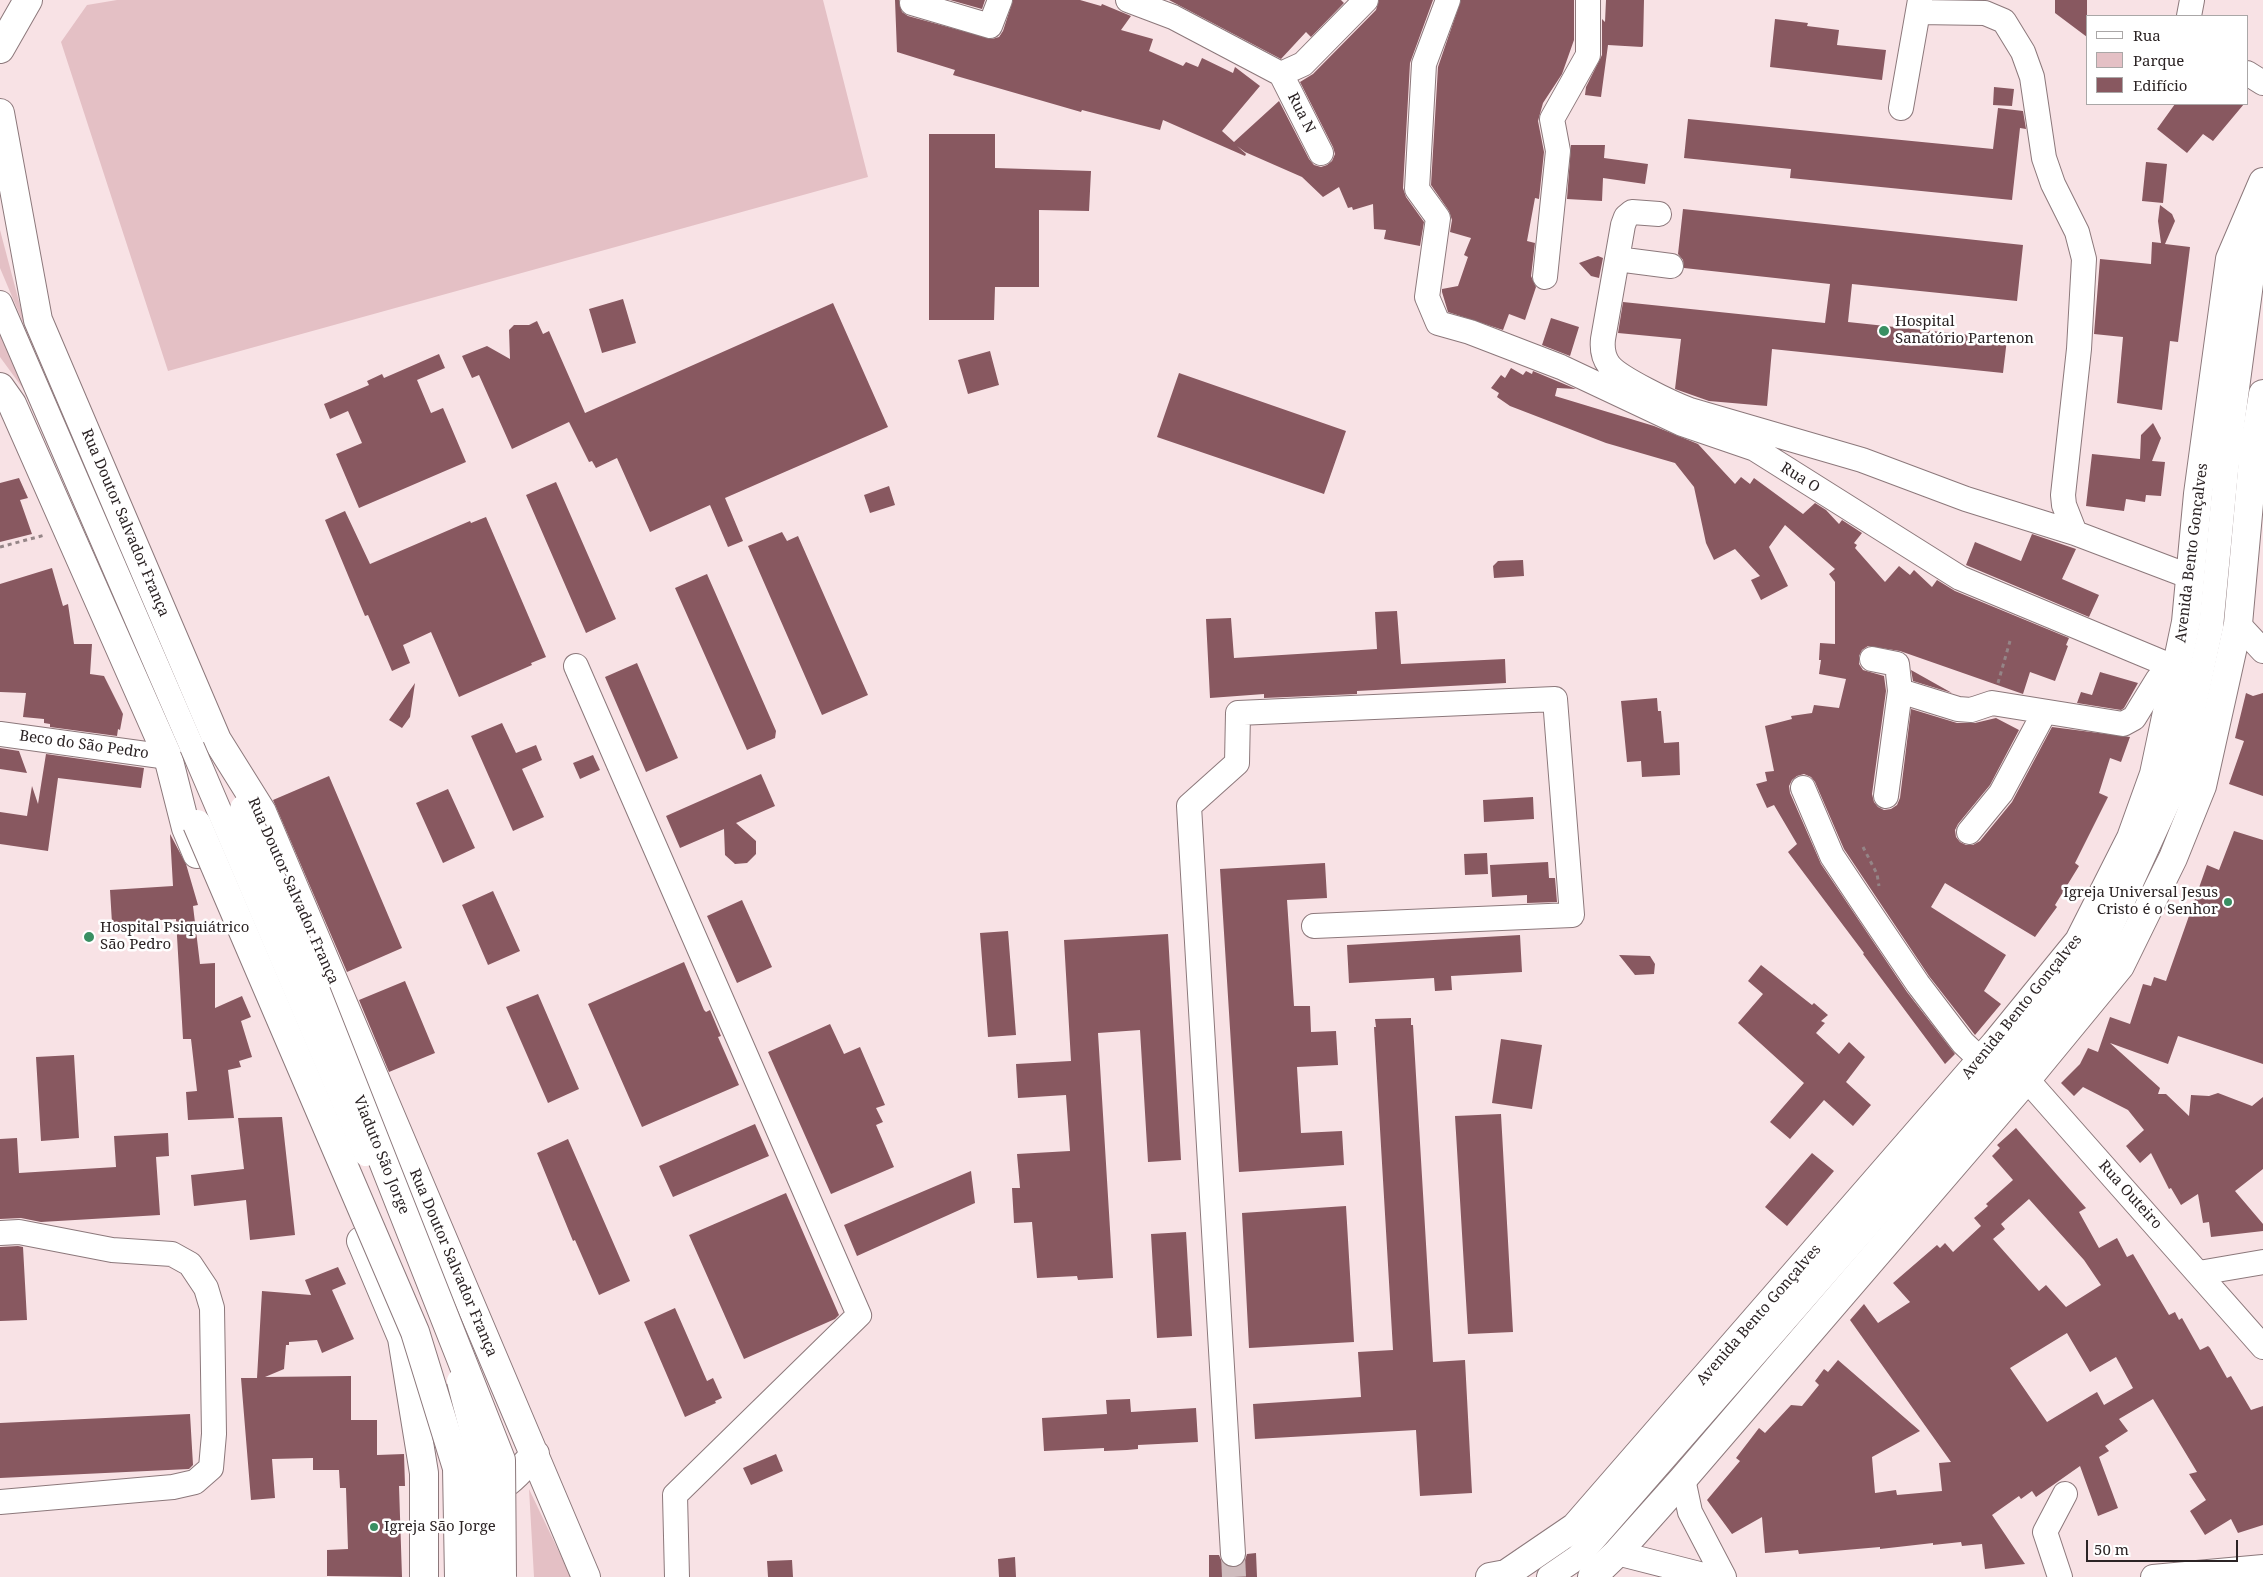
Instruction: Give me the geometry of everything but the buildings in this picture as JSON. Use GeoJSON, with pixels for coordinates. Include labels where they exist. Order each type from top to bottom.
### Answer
{"type":"FeatureCollection","features":[{"type":"Feature","properties":{"kind":"main road"},"geometry":{"type":"LineString","coordinates":[[0,49],[28,0]]}},
{"type":"Feature","properties":{"kind":"main road","name":"Rua Doutor Salvador França"},"geometry":{"type":"LineString","coordinates":[[0,113],[38,320],[192,748],[186,828],[402,1338],[424,1473],[424,1577]]}},
{"type":"Feature","properties":{"kind":"main road","name":"Avenida Bento Gonçalves"},"geometry":{"type":"LineString","coordinates":[[1583,1570],[1617,1553],[1683,1479],[2004,1061],[2079,941],[2131,838],[2154,774],[2186,622],[2198,494],[2230,259],[2263,182]]}},
{"type":"Feature","properties":{"kind":"main road","name":"Rua Doutor Salvador França"},"geometry":{"type":"LineString","coordinates":[[0,387],[12,404],[68,530],[192,748],[262,812],[586,1577]]}},
{"type":"Feature","properties":{"kind":"main road","name":"Avenida Bento Gonçalves"},"geometry":{"type":"LineString","coordinates":[[1490,1577],[1506,1574],[1575,1527],[2004,1061],[2120,966],[2173,858],[2202,786],[2238,624],[2254,448],[2263,394]]}},
{"type":"Feature","properties":{"kind":"main road"},"geometry":{"type":"LineString","coordinates":[[192,748],[197,824],[415,1332],[458,1468],[459,1577]]}},
{"type":"Feature","properties":{"kind":"main road","name":"Viaduto São Jorge"},"geometry":{"type":"LineString","coordinates":[[192,748],[244,809],[501,1460],[502,1577]]}},
{"type":"Feature","properties":{"kind":"main road"},"geometry":{"type":"LineString","coordinates":[[424,1473],[442,1485],[461,1492],[497,1489],[517,1473],[534,1454]]}},
{"type":"Feature","properties":{"kind":"street"},"geometry":{"type":"LineString","coordinates":[[912,3],[990,26],[1000,0]]}},
{"type":"Feature","properties":{"kind":"street"},"geometry":{"type":"LineString","coordinates":[[1128,0],[1173,17],[1281,74],[1303,64],[1366,0]]}},
{"type":"Feature","properties":{"kind":"street","name":"Rua O"},"geometry":{"type":"LineString","coordinates":[[1448,0],[1424,64],[1417,189],[1438,218],[1427,297],[1438,323],[1470,332],[1561,367],[1682,424],[1755,449],[1960,578],[2176,668]]}},
{"type":"Feature","properties":{"kind":"street"},"geometry":{"type":"LineString","coordinates":[[1545,277],[1558,151],[1552,119],[1588,55],[1588,0]]}},
{"type":"Feature","properties":{"kind":"street"},"geometry":{"type":"LineString","coordinates":[[2189,15],[2192,0]]}},
{"type":"Feature","properties":{"kind":"street"},"geometry":{"type":"LineString","coordinates":[[1901,108],[1918,6],[1985,13],[2004,21],[2023,52],[2032,77],[2044,158],[2053,184],[2076,232],[2084,259],[2079,350],[2063,495],[2064,505],[2075,533]]}},
{"type":"Feature","properties":{"kind":"street","name":"Rua N"},"geometry":{"type":"LineString","coordinates":[[1281,74],[1321,153]]}},
{"type":"Feature","properties":{"kind":"street"},"geometry":{"type":"LineString","coordinates":[[2248,74],[2263,83]]}},
{"type":"Feature","properties":{"kind":"street"},"geometry":{"type":"LineString","coordinates":[[2173,858],[2178,780],[2211,627],[2226,471],[2261,237],[2263,210]]}},
{"type":"Feature","properties":{"kind":"street"},"geometry":{"type":"LineString","coordinates":[[1658,214],[1636,211],[1628,214],[1621,232],[1602,347],[1604,357],[1614,370],[1673,404],[1862,460],[1966,499],[2075,533],[2190,577]]}},
{"type":"Feature","properties":{"kind":"street"},"geometry":{"type":"LineString","coordinates":[[1617,259],[1671,266]]}},
{"type":"Feature","properties":{"kind":"street"},"geometry":{"type":"LineString","coordinates":[[0,303],[192,748]]}},
{"type":"Feature","properties":{"kind":"street"},"geometry":{"type":"LineString","coordinates":[[2238,624],[2263,650]]}},
{"type":"Feature","properties":{"kind":"street"},"geometry":{"type":"LineString","coordinates":[[1872,659],[1897,664],[1900,691],[1886,796]]}},
{"type":"Feature","properties":{"kind":"street"},"geometry":{"type":"LineString","coordinates":[[576,666],[859,1315],[675,1495],[678,1577]]}},
{"type":"Feature","properties":{"kind":"street"},"geometry":{"type":"LineString","coordinates":[[1900,691],[1958,709],[1971,710],[1992,702],[2123,724],[2134,718],[2158,678],[2176,668]]}},
{"type":"Feature","properties":{"kind":"street"},"geometry":{"type":"LineString","coordinates":[[1234,1554],[1189,806],[1237,764],[1238,712],[1554,699],[1572,915],[1314,926]]}},
{"type":"Feature","properties":{"kind":"street"},"geometry":{"type":"LineString","coordinates":[[1969,832],[2001,793],[2044,712]]}},
{"type":"Feature","properties":{"kind":"street","name":"Beco do São Pedro"},"geometry":{"type":"LineString","coordinates":[[0,734],[192,748]]}},
{"type":"Feature","properties":{"kind":"street","name":"Viaduto São Jorge"},"geometry":{"type":"LineString","coordinates":[[192,748],[452,1354],[480,1462],[481,1577]]}},
{"type":"Feature","properties":{"kind":"street"},"geometry":{"type":"LineString","coordinates":[[2131,838],[2178,780]]}},
{"type":"Feature","properties":{"kind":"street"},"geometry":{"type":"LineString","coordinates":[[1549,1577],[1583,1570],[2004,1061],[2099,953],[2178,780]]}},
{"type":"Feature","properties":{"kind":"street","name":"Rua Outeiro"},"geometry":{"type":"LineString","coordinates":[[1803,788],[1832,856],[1918,984],[1963,1043],[2004,1061],[2199,1273],[2263,1347]]}},
{"type":"Feature","properties":{"kind":"street"},"geometry":{"type":"LineString","coordinates":[[0,1233],[19,1232],[112,1250],[172,1254],[190,1264],[206,1288],[212,1308],[214,1434],[211,1468],[195,1482],[173,1487],[0,1502]]}},
{"type":"Feature","properties":{"kind":"street"},"geometry":{"type":"LineString","coordinates":[[2199,1273],[2263,1262]]}},
{"type":"Feature","properties":{"kind":"street"},"geometry":{"type":"LineString","coordinates":[[1683,1479],[1690,1512],[1724,1577]]}},
{"type":"Feature","properties":{"kind":"street"},"geometry":{"type":"LineString","coordinates":[[2060,1577],[2045,1532],[2065,1494]]}},
{"type":"Feature","properties":{"kind":"street"},"geometry":{"type":"LineString","coordinates":[[1575,1527],[1583,1570]]}},
{"type":"Feature","properties":{"kind":"street"},"geometry":{"type":"LineString","coordinates":[[1526,1577],[1575,1527]]}},
{"type":"Feature","properties":{"kind":"street"},"geometry":{"type":"LineString","coordinates":[[1617,1553],[1711,1577]]}},
{"type":"Feature","properties":{"kind":"street"},"geometry":{"type":"LineString","coordinates":[[2153,1577],[2263,1567]]}},
{"type":"Feature","properties":{"kind":"path"},"geometry":{"type":"LineString","coordinates":[[0,547],[68,530]]}},
{"type":"Feature","properties":{"kind":"path"},"geometry":{"type":"LineString","coordinates":[[1992,702],[2010,641]]}},
{"type":"Feature","properties":{"kind":"green space"},"geometry":{"type":"Polygon","coordinates":[[[117,0],[823,0],[868,177],[168,371],[61,42],[87,5],[117,0]]]}},
{"type":"Feature","properties":{"kind":"green space"},"geometry":{"type":"Polygon","coordinates":[[[0,230],[27,332],[0,268],[0,230]]]}},
{"type":"Feature","properties":{"kind":"green space"},"geometry":{"type":"Polygon","coordinates":[[[0,325],[27,394],[0,357],[0,325]]]}},
{"type":"Feature","properties":{"kind":"green space"},"geometry":{"type":"Polygon","coordinates":[[[529,1489],[571,1577],[534,1577],[529,1489]]]}},
{"type":"Feature","properties":{"kind":"tunnel"},"geometry":{"type":"LineString","coordinates":[[1233,1554],[1234,1577]]}},
{"type":"Feature","properties":{"kind":"place","name":"Hospital Sanatório Partenon"},"geometry":{"type":"Point","coordinates":[1884,331]}},
{"type":"Feature","properties":{"kind":"place","name":"Igreja Universal Jesus Cristo é o Senhor"},"geometry":{"type":"Point","coordinates":[2228,902]}},
{"type":"Feature","properties":{"kind":"place","name":"Hospital Psiquiátrico São Pedro"},"geometry":{"type":"Point","coordinates":[89,937]}},
{"type":"Feature","properties":{"kind":"place","name":"Igreja São Jorge"},"geometry":{"type":"Point","coordinates":[374,1527]}}]}
